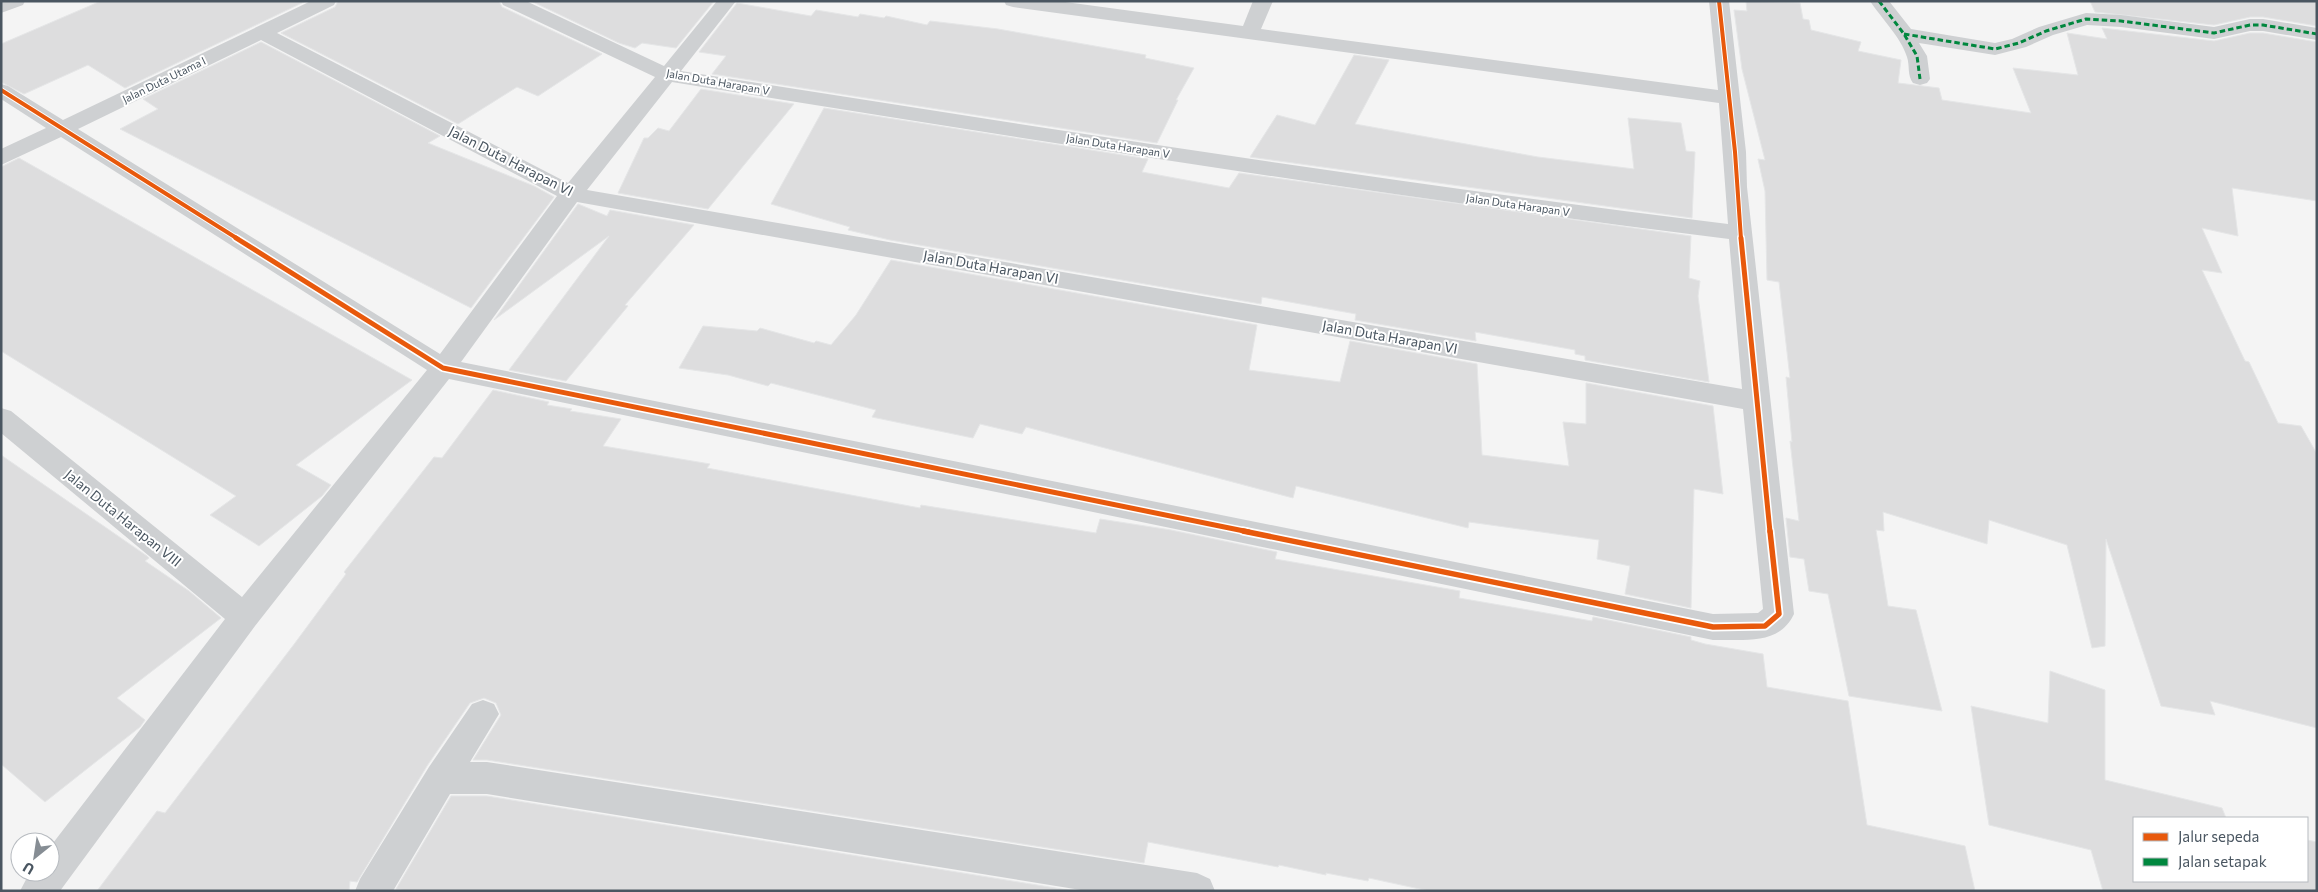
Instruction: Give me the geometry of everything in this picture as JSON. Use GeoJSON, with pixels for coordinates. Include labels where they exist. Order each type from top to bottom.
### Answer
{"type":"FeatureCollection","features":[{"type":"Feature","properties":{"kind":"street"},"geometry":{"type":"LineString","coordinates":[[1,7],[16,1]]}},
{"type":"Feature","properties":{"kind":"street","name":"Jalan Duta Utama I"},"geometry":{"type":"LineString","coordinates":[[1,158],[327,1]]}},
{"type":"Feature","properties":{"kind":"street","name":"Jalan Duta Harapan V"},"geometry":{"type":"LineString","coordinates":[[510,1],[667,75],[1144,150],[1564,211],[1741,233]]}},
{"type":"Feature","properties":{"kind":"street"},"geometry":{"type":"LineString","coordinates":[[38,891],[244,617],[442,368],[571,194],[727,1]]}},
{"type":"Feature","properties":{"kind":"street"},"geometry":{"type":"LineString","coordinates":[[1013,1],[1729,98]]}},
{"type":"Feature","properties":{"kind":"street"},"geometry":{"type":"LineString","coordinates":[[1250,32],[1263,1]]}},
{"type":"Feature","properties":{"kind":"street"},"geometry":{"type":"LineString","coordinates":[[1,90],[442,368],[1713,627],[1765,626],[1779,614],[1756,400],[1719,1]]}},
{"type":"Feature","properties":{"kind":"street"},"geometry":{"type":"LineString","coordinates":[[1879,1],[1904,34],[1917,56],[1920,79]]}},
{"type":"Feature","properties":{"kind":"street"},"geometry":{"type":"LineString","coordinates":[[1904,34],[1995,49],[2019,43],[2046,31],[2086,20],[2121,21],[2214,33],[2227,33],[2237,28],[2256,25],[2317,34]]}},
{"type":"Feature","properties":{"kind":"street","name":"Jalan Duta Harapan VI"},"geometry":{"type":"LineString","coordinates":[[262,33],[571,194],[1756,400]]}},
{"type":"Feature","properties":{"kind":"street","name":"Jalan Duta Harapan VIII"},"geometry":{"type":"LineString","coordinates":[[1,418],[244,617]]}},
{"type":"Feature","properties":{"kind":"street"},"geometry":{"type":"LineString","coordinates":[[373,891],[482,714]]}},
{"type":"Feature","properties":{"kind":"street"},"geometry":{"type":"LineString","coordinates":[[441,778],[487,778],[1197,891]]}},
{"type":"Feature","properties":{"kind":"building"},"geometry":{"type":"Polygon","coordinates":[[[101,1],[306,1],[125,88],[88,65],[24,94],[1,82],[1,44],[101,1]]]}},
{"type":"Feature","properties":{"kind":"building"},"geometry":{"type":"Polygon","coordinates":[[[338,1],[499,1],[502,7],[602,54],[538,96],[517,87],[458,124],[281,33],[335,7],[338,1]]]}},
{"type":"Feature","properties":{"kind":"building"},"geometry":{"type":"Polygon","coordinates":[[[531,1],[714,1],[676,48],[642,43],[635,48],[619,43],[531,1]]]}},
{"type":"Feature","properties":{"kind":"building"},"geometry":{"type":"Polygon","coordinates":[[[1746,1],[1800,3],[1803,19],[1809,20],[1811,30],[1861,42],[1858,51],[1901,60],[1898,83],[1939,88],[1942,100],[2031,113],[2013,68],[2078,75],[2067,33],[2107,39],[2102,28],[2214,41],[2250,33],[2263,33],[2317,42],[2317,201],[2232,188],[2238,236],[2202,228],[2222,273],[2202,270],[2245,361],[2249,362],[2278,423],[2301,426],[2317,454],[2317,728],[2210,701],[2215,715],[2161,706],[2106,539],[2105,646],[2092,648],[2067,545],[1989,520],[1987,544],[1883,512],[1884,531],[1876,530],[1888,606],[1916,610],[1942,711],[1849,696],[1828,594],[1809,591],[1804,559],[1790,557],[1786,518],[1799,521],[1790,441],[1792,442],[1786,377],[1790,378],[1779,282],[1767,280],[1765,191],[1758,159],[1765,160],[1742,69],[1734,10],[1747,11],[1746,1]]]}},
{"type":"Feature","properties":{"kind":"building"},"geometry":{"type":"Polygon","coordinates":[[[2090,1],[2317,1],[2317,26],[2263,17],[2250,17],[2214,25],[2095,12],[2090,1]]]}},
{"type":"Feature","properties":{"kind":"building"},"geometry":{"type":"Polygon","coordinates":[[[737,3],[811,16],[816,10],[858,17],[860,14],[884,18],[886,16],[927,25],[930,21],[998,29],[1146,55],[1145,58],[1194,68],[1176,100],[1178,100],[1157,143],[712,74],[726,56],[699,52],[737,3]]]}},
{"type":"Feature","properties":{"kind":"building"},"geometry":{"type":"Polygon","coordinates":[[[261,42],[440,136],[428,143],[534,186],[554,197],[471,308],[120,129],[158,109],[143,99],[261,42]]]}},
{"type":"Feature","properties":{"kind":"building"},"geometry":{"type":"Polygon","coordinates":[[[1354,55],[1389,60],[1355,124],[1538,157],[1634,169],[1628,118],[1681,123],[1686,151],[1695,152],[1692,218],[1250,157],[1277,115],[1315,125],[1354,55]]]}},
{"type":"Feature","properties":{"kind":"building"},"geometry":{"type":"Polygon","coordinates":[[[701,89],[794,104],[708,209],[618,193],[644,138],[648,138],[658,128],[669,131],[701,89]]]}},
{"type":"Feature","properties":{"kind":"building"},"geometry":{"type":"Polygon","coordinates":[[[824,108],[1148,159],[1142,172],[1229,188],[1239,173],[1691,236],[1689,278],[1700,281],[1698,296],[1709,382],[1585,360],[1585,356],[1575,354],[1575,350],[1475,332],[1476,341],[1355,320],[1356,314],[1262,297],[1261,304],[890,240],[848,230],[850,227],[771,204],[824,108]]]}},
{"type":"Feature","properties":{"kind":"building"},"geometry":{"type":"Polygon","coordinates":[[[19,158],[412,380],[296,465],[331,485],[322,496],[259,546],[210,515],[236,496],[1,351],[1,167],[19,158]]]}},
{"type":"Feature","properties":{"kind":"building"},"geometry":{"type":"Polygon","coordinates":[[[578,204],[607,216],[610,210],[694,225],[625,305],[628,306],[566,381],[509,370],[609,236],[494,320],[578,204]]]}},
{"type":"Feature","properties":{"kind":"building"},"geometry":{"type":"Polygon","coordinates":[[[891,260],[1257,325],[1249,370],[1340,382],[1350,341],[1477,364],[1482,455],[1569,466],[1563,422],[1586,424],[1586,383],[1713,406],[1723,494],[1694,489],[1691,608],[1625,594],[1630,566],[1597,559],[1599,540],[1469,522],[1468,528],[1296,486],[1293,498],[1026,427],[1022,434],[980,424],[973,438],[872,417],[876,410],[771,383],[768,386],[728,375],[679,368],[703,326],[757,331],[760,328],[814,343],[816,341],[831,345],[856,315],[891,260]]]}},
{"type":"Feature","properties":{"kind":"building"},"geometry":{"type":"Polygon","coordinates":[[[493,390],[549,402],[547,405],[572,409],[570,411],[621,419],[603,446],[710,464],[707,468],[920,508],[921,505],[1096,533],[1100,519],[1171,530],[1277,552],[1275,559],[1460,591],[1459,598],[1592,621],[1593,617],[1691,637],[1691,640],[1705,644],[1763,654],[1767,687],[1848,701],[1867,825],[1965,846],[1975,891],[1429,891],[1369,878],[1368,881],[1326,873],[1326,875],[1148,842],[1144,863],[487,760],[473,760],[501,715],[496,703],[484,698],[470,703],[427,766],[357,882],[350,881],[349,891],[97,891],[157,811],[165,813],[295,643],[346,574],[344,572],[434,457],[442,458],[493,390]]]}},
{"type":"Feature","properties":{"kind":"building"},"geometry":{"type":"Polygon","coordinates":[[[1,455],[147,556],[149,558],[145,561],[189,591],[221,618],[117,698],[145,720],[140,727],[45,802],[1,764],[1,455]]]}},
{"type":"Feature","properties":{"kind":"building"},"geometry":{"type":"Polygon","coordinates":[[[2050,671],[2105,690],[2105,780],[2222,808],[2226,817],[2133,817],[2133,882],[2308,882],[2308,840],[2317,842],[2317,891],[2103,891],[2091,850],[1989,825],[1971,706],[2048,723],[2050,671]]]}},
{"type":"Feature","properties":{"kind":"building"},"geometry":{"type":"Polygon","coordinates":[[[451,796],[487,796],[1074,891],[407,891],[396,889],[451,796]]]}},
{"type":"Feature","properties":{"kind":"marked path"},"geometry":{"type":"LineString","coordinates":[[1879,1],[1904,34],[1917,56],[1920,79]]}},
{"type":"Feature","properties":{"kind":"marked path"},"geometry":{"type":"LineString","coordinates":[[1904,34],[1995,49],[2019,43],[2046,31],[2086,19],[2121,21],[2214,33],[2250,25],[2263,25],[2317,34]]}},
{"type":"Feature","properties":{"kind":"cycle path"},"geometry":{"type":"LineString","coordinates":[[1,90],[443,368],[1713,627],[1765,626],[1779,614],[1756,401],[1736,187],[1735,152],[1719,1]]}}]}
